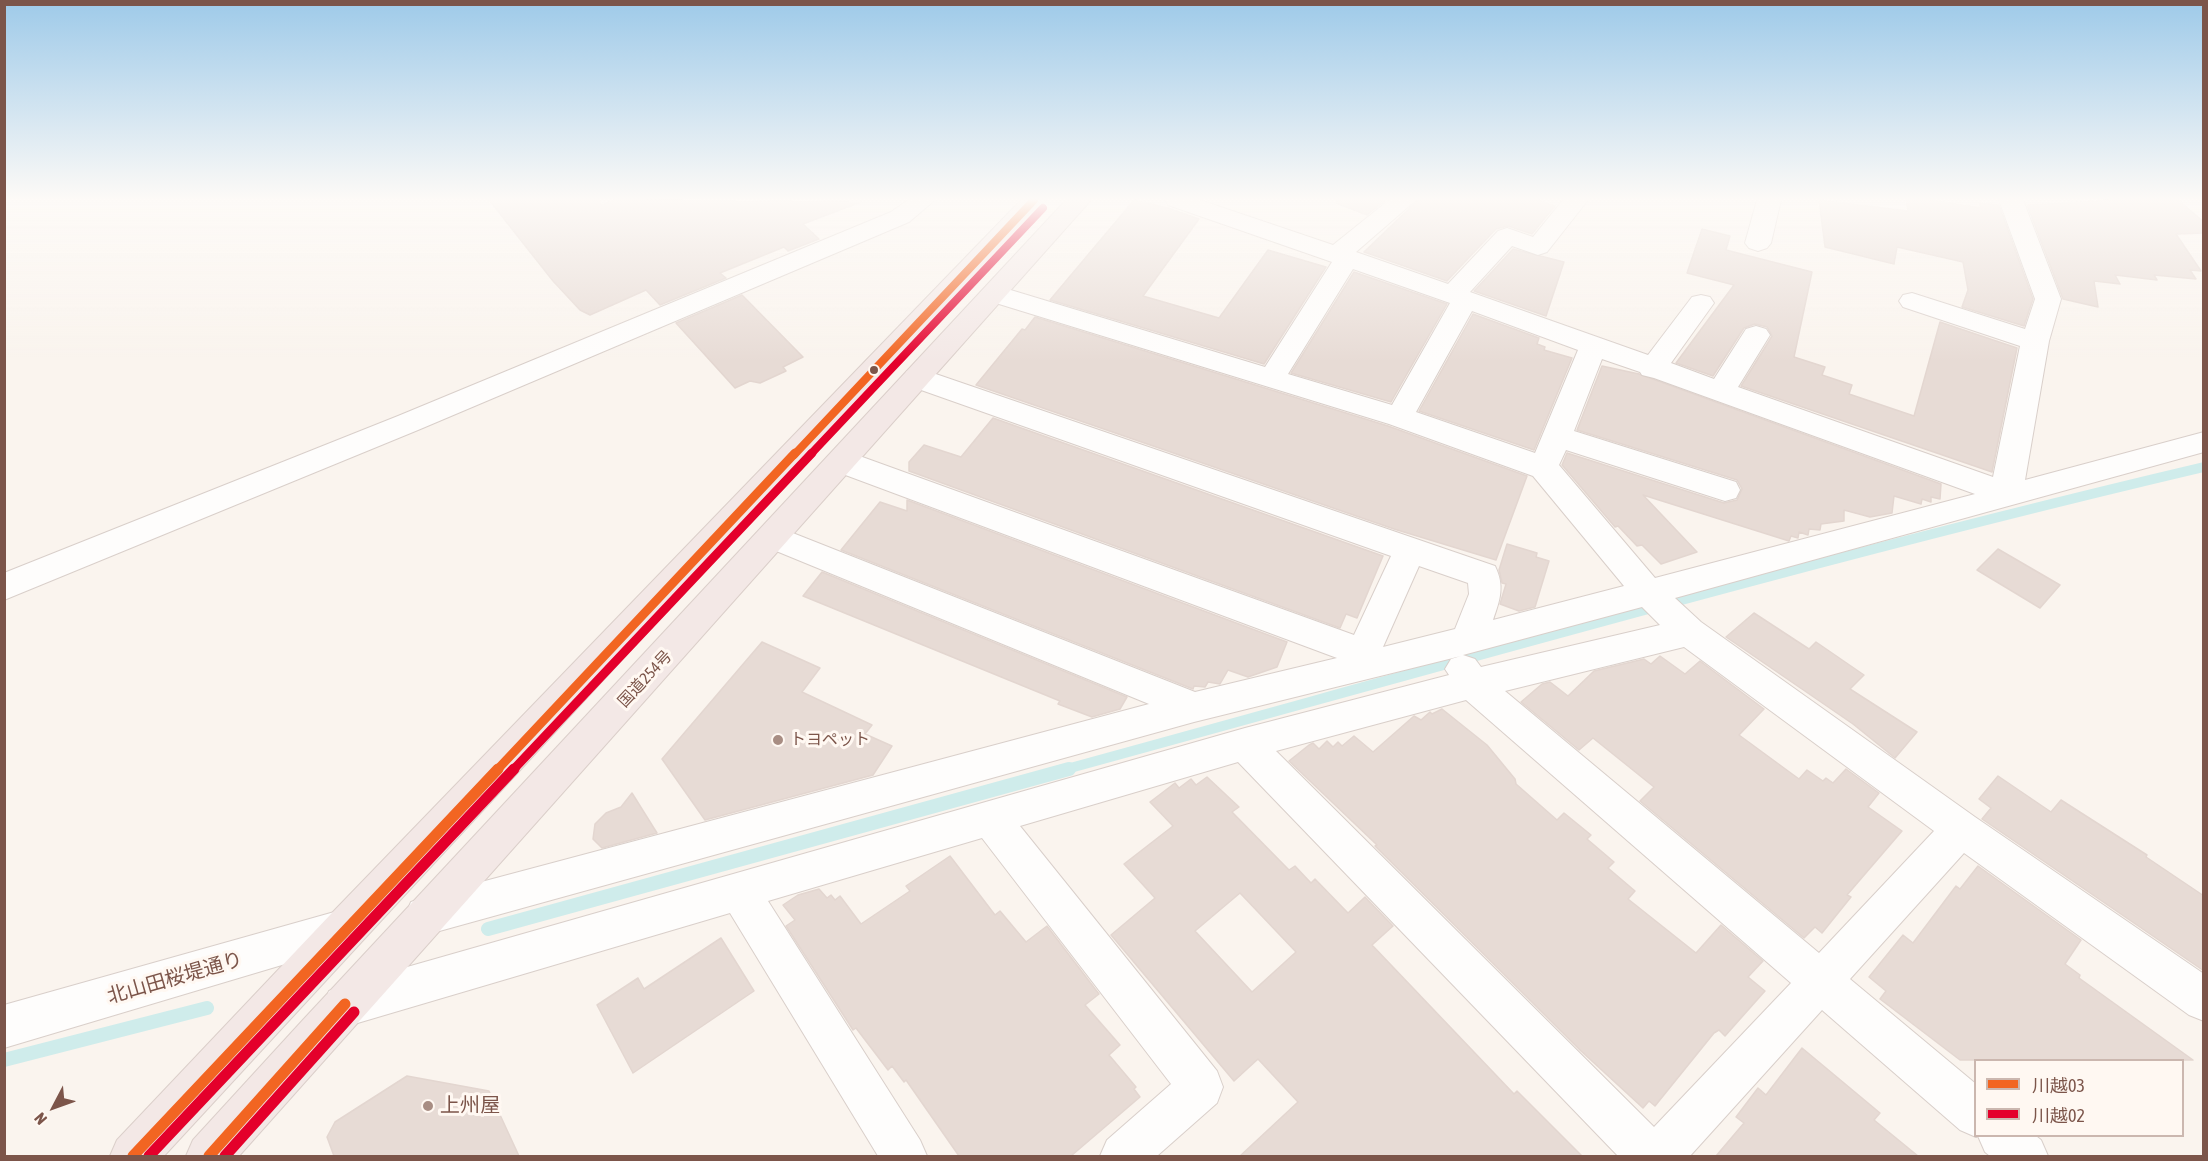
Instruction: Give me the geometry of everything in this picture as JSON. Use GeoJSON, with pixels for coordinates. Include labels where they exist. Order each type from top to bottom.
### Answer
{"type":"FeatureCollection","features":[{"type":"Feature","properties":{"kind":"highway"},"geometry":{"type":"LineString","coordinates":[[133,1156],[345,928],[983,254]]}},
{"type":"Feature","properties":{"kind":"highway","name":"国道254号"},"geometry":{"type":"LineString","coordinates":[[209,1156],[425,916],[775,538],[1031,254]]}},
{"type":"Feature","properties":{"kind":"street"},"geometry":{"type":"LineString","coordinates":[[4,587],[408,423],[811,254]]}},
{"type":"Feature","properties":{"kind":"street"},"geometry":{"type":"LineString","coordinates":[[1335,254],[1652,369],[2014,495]]}},
{"type":"Feature","properties":{"kind":"street"},"geometry":{"type":"LineString","coordinates":[[1271,379],[1345,254]]}},
{"type":"Feature","properties":{"kind":"street"},"geometry":{"type":"LineString","coordinates":[[1399,417],[1459,298],[1493,254]]}},
{"type":"Feature","properties":{"kind":"street"},"geometry":{"type":"LineString","coordinates":[[2014,495],[2008,478],[2035,341],[2048,299],[2032,254]]}},
{"type":"Feature","properties":{"kind":"street"},"geometry":{"type":"LineString","coordinates":[[995,294],[1399,417],[1544,468],[1666,609],[1961,829],[2204,1000]]}},
{"type":"Feature","properties":{"kind":"street"},"geometry":{"type":"LineString","coordinates":[[1912,301],[2035,341]]}},
{"type":"Feature","properties":{"kind":"street"},"geometry":{"type":"LineString","coordinates":[[1652,369],[1701,303]]}},
{"type":"Feature","properties":{"kind":"street"},"geometry":{"type":"LineString","coordinates":[[1720,392],[1756,335]]}},
{"type":"Feature","properties":{"kind":"street"},"geometry":{"type":"LineString","coordinates":[[1544,468],[1593,347]]}},
{"type":"Feature","properties":{"kind":"street"},"geometry":{"type":"LineString","coordinates":[[917,378],[1483,575],[1486,594],[1461,658]]}},
{"type":"Feature","properties":{"kind":"street"},"geometry":{"type":"LineString","coordinates":[[1557,436],[1725,490]]}},
{"type":"Feature","properties":{"kind":"street"},"geometry":{"type":"LineString","coordinates":[[344,1006],[1245,744],[1461,658],[1666,609],[2014,495],[2204,442]]}},
{"type":"Feature","properties":{"kind":"street"},"geometry":{"type":"LineString","coordinates":[[843,462],[1363,660]]}},
{"type":"Feature","properties":{"kind":"street"},"geometry":{"type":"LineString","coordinates":[[775,538],[1194,707]]}},
{"type":"Feature","properties":{"kind":"street"},"geometry":{"type":"LineString","coordinates":[[1363,660],[1410,550]]}},
{"type":"Feature","properties":{"kind":"street"},"geometry":{"type":"LineString","coordinates":[[425,916],[1363,660],[1461,658],[1666,609]]}},
{"type":"Feature","properties":{"kind":"street"},"geometry":{"type":"LineString","coordinates":[[1461,658],[1819,980],[1974,1112]]}},
{"type":"Feature","properties":{"kind":"street"},"geometry":{"type":"LineString","coordinates":[[1245,744],[1650,1156]]}},
{"type":"Feature","properties":{"kind":"street"},"geometry":{"type":"LineString","coordinates":[[990,818],[1202,1087],[1123,1156]]}},
{"type":"Feature","properties":{"kind":"street"},"geometry":{"type":"LineString","coordinates":[[1659,1156],[1819,980],[1961,829]]}},
{"type":"Feature","properties":{"kind":"street"},"geometry":{"type":"LineString","coordinates":[[739,891],[904,1156]]}},
{"type":"Feature","properties":{"kind":"street","name":"北山田桜堤通り"},"geometry":{"type":"LineString","coordinates":[[4,1027],[345,928]]}},
{"type":"Feature","properties":{"kind":"street"},"geometry":{"type":"LineString","coordinates":[[2002,1137],[2025,1156]]}},
{"type":"Feature","properties":{"kind":"building"},"geometry":{"type":"Polygon","coordinates":[[[532,254],[766,254],[720,273],[726,278],[660,305],[646,290],[590,315],[580,310],[532,254]]]}},
{"type":"Feature","properties":{"kind":"building"},"geometry":{"type":"Polygon","coordinates":[[[1088,254],[1173,254],[1143,296],[1219,318],[1265,254],[1282,254],[1326,267],[1264,364],[1050,300],[1088,254]]]}},
{"type":"Feature","properties":{"kind":"building"},"geometry":{"type":"Polygon","coordinates":[[[1370,254],[1472,254],[1447,281],[1370,254]]]}},
{"type":"Feature","properties":{"kind":"building"},"geometry":{"type":"Polygon","coordinates":[[[1508,254],[1533,254],[1564,262],[1546,316],[1474,291],[1508,254]]]}},
{"type":"Feature","properties":{"kind":"building"},"geometry":{"type":"Polygon","coordinates":[[[1693,254],[1742,254],[1812,272],[1794,357],[1825,367],[1822,375],[1852,385],[1849,394],[1914,416],[1940,322],[2017,348],[1992,472],[1741,386],[1772,336],[1767,327],[1755,324],[1744,328],[1713,376],[1676,363],[1734,285],[1687,273],[1693,254]]]}},
{"type":"Feature","properties":{"kind":"building"},"geometry":{"type":"Polygon","coordinates":[[[1854,254],[1896,254],[1894,264],[1854,254]]]}},
{"type":"Feature","properties":{"kind":"building"},"geometry":{"type":"Polygon","coordinates":[[[1929,254],[2017,254],[2033,299],[2024,326],[1962,307],[1968,290],[1963,262],[1929,254]]]}},
{"type":"Feature","properties":{"kind":"building"},"geometry":{"type":"Polygon","coordinates":[[[2046,254],[2190,254],[2201,271],[2190,270],[2196,279],[2154,275],[2157,280],[2115,275],[2120,284],[2094,281],[2098,307],[2063,299],[2046,254]]]}},
{"type":"Feature","properties":{"kind":"building"},"geometry":{"type":"Polygon","coordinates":[[[1354,272],[1447,304],[1391,402],[1291,373],[1354,272]]]}},
{"type":"Feature","properties":{"kind":"building"},"geometry":{"type":"Polygon","coordinates":[[[742,295],[803,357],[783,367],[786,371],[760,383],[750,381],[735,388],[676,323],[742,295]]]}},
{"type":"Feature","properties":{"kind":"building"},"geometry":{"type":"Polygon","coordinates":[[[1473,314],[1539,338],[1537,344],[1545,347],[1544,350],[1572,358],[1534,450],[1419,411],[1473,314]]]}},
{"type":"Feature","properties":{"kind":"building"},"geometry":{"type":"Polygon","coordinates":[[[1035,317],[1388,426],[1527,476],[1496,560],[1394,529],[976,385],[1022,329],[1025,330],[1035,317]]]}},
{"type":"Feature","properties":{"kind":"building"},"geometry":{"type":"Polygon","coordinates":[[[1602,366],[1639,374],[1941,484],[1940,499],[1931,497],[1931,502],[1922,499],[1921,504],[1894,496],[1892,513],[1870,517],[1844,510],[1844,521],[1821,524],[1820,530],[1809,529],[1808,535],[1799,532],[1798,538],[1791,536],[1789,541],[1643,495],[1697,552],[1661,564],[1642,545],[1637,546],[1618,526],[1615,527],[1562,465],[1567,453],[1724,503],[1737,500],[1742,489],[1737,480],[1577,430],[1602,366]]]}},
{"type":"Feature","properties":{"kind":"building"},"geometry":{"type":"Polygon","coordinates":[[[993,418],[1383,556],[1357,618],[1346,614],[1340,628],[909,471],[909,462],[924,445],[961,457],[993,418]]]}},
{"type":"Feature","properties":{"kind":"building"},"geometry":{"type":"Polygon","coordinates":[[[907,500],[1287,642],[1277,667],[1248,677],[1228,670],[1220,684],[1208,682],[1205,687],[1194,686],[1193,689],[841,550],[880,502],[907,511],[907,500]]]}},
{"type":"Feature","properties":{"kind":"building"},"geometry":{"type":"Polygon","coordinates":[[[1507,544],[1537,553],[1536,557],[1549,561],[1535,607],[1519,611],[1500,604],[1506,584],[1502,583],[1499,570],[1507,544]]]}},
{"type":"Feature","properties":{"kind":"building"},"geometry":{"type":"Polygon","coordinates":[[[1998,549],[2060,585],[2040,608],[1977,570],[1998,549]]]}},
{"type":"Feature","properties":{"kind":"building"},"geometry":{"type":"Polygon","coordinates":[[[822,572],[1127,697],[1120,709],[1092,717],[1058,704],[1060,701],[803,596],[822,572]]]}},
{"type":"Feature","properties":{"kind":"building"},"geometry":{"type":"Polygon","coordinates":[[[1754,613],[1809,649],[1816,642],[1864,675],[1850,689],[1917,732],[1895,758],[1853,724],[1726,637],[1754,613]]]}},
{"type":"Feature","properties":{"kind":"building","name":"トヨペット"},"geometry":{"type":"Polygon","coordinates":[[[762,642],[820,668],[802,692],[872,725],[865,734],[892,746],[873,775],[705,820],[662,759],[762,642]]]}},
{"type":"Feature","properties":{"kind":"building"},"geometry":{"type":"Polygon","coordinates":[[[1660,656],[1685,674],[1700,661],[1764,709],[1739,735],[1799,779],[1807,770],[1823,781],[1826,778],[1833,783],[1846,769],[1879,793],[1868,807],[1902,831],[1847,895],[1851,897],[1822,933],[1815,927],[1804,938],[1640,801],[1654,787],[1593,738],[1579,750],[1521,702],[1542,684],[1550,682],[1568,696],[1594,671],[1644,659],[1651,664],[1660,656]]]}},
{"type":"Feature","properties":{"kind":"building"},"geometry":{"type":"Polygon","coordinates":[[[1442,709],[1487,745],[1515,779],[1516,784],[1557,820],[1564,813],[1591,835],[1587,839],[1614,862],[1608,868],[1635,891],[1628,899],[1696,953],[1721,925],[1763,961],[1748,977],[1765,991],[1725,1036],[1719,1030],[1714,1033],[1655,1106],[1649,1101],[1643,1108],[1581,1051],[1375,846],[1377,845],[1289,761],[1313,743],[1319,749],[1327,741],[1333,747],[1338,742],[1342,746],[1354,736],[1373,752],[1414,716],[1421,720],[1430,712],[1432,714],[1442,709]]]}},
{"type":"Feature","properties":{"kind":"building"},"geometry":{"type":"Polygon","coordinates":[[[1998,776],[2051,812],[2061,800],[2147,855],[2146,857],[2204,896],[2204,971],[1982,819],[1991,808],[1979,799],[1998,776]]]}},
{"type":"Feature","properties":{"kind":"building"},"geometry":{"type":"Polygon","coordinates":[[[1207,777],[1239,807],[1232,812],[1289,870],[1295,866],[1311,883],[1315,879],[1348,913],[1365,897],[1393,926],[1372,945],[1514,1094],[1517,1091],[1582,1156],[1240,1156],[1298,1102],[1258,1059],[1234,1081],[1111,935],[1155,898],[1124,864],[1173,826],[1150,802],[1175,783],[1179,788],[1191,779],[1196,785],[1207,777]],[[1240,893],[1195,931],[1252,992],[1296,952],[1240,893]]]}},
{"type":"Feature","properties":{"kind":"building"},"geometry":{"type":"Polygon","coordinates":[[[632,793],[657,833],[602,848],[593,839],[595,824],[606,813],[621,807],[632,793]]]}},
{"type":"Feature","properties":{"kind":"building"},"geometry":{"type":"Polygon","coordinates":[[[950,856],[995,915],[1000,911],[1026,942],[1047,926],[1099,994],[1085,1005],[1120,1045],[1109,1055],[1136,1087],[1134,1089],[1140,1097],[1071,1156],[959,1156],[906,1080],[904,1082],[892,1066],[888,1070],[856,1028],[853,1030],[786,926],[795,920],[783,905],[798,895],[819,889],[827,898],[831,895],[835,900],[840,896],[861,924],[910,891],[906,886],[950,856]]]}},
{"type":"Feature","properties":{"kind":"building"},"geometry":{"type":"Polygon","coordinates":[[[1978,866],[2081,940],[2065,964],[2080,975],[2079,978],[2193,1060],[1960,1060],[1880,999],[1886,991],[1869,977],[1903,935],[1913,943],[1956,886],[1960,889],[1978,866]]]}},
{"type":"Feature","properties":{"kind":"building"},"geometry":{"type":"Polygon","coordinates":[[[721,938],[754,991],[633,1073],[597,1005],[638,978],[644,989],[721,938]]]}},
{"type":"Feature","properties":{"kind":"building"},"geometry":{"type":"Polygon","coordinates":[[[1802,1048],[1880,1113],[1874,1120],[1918,1156],[1716,1156],[1744,1123],[1736,1117],[1758,1088],[1766,1095],[1802,1048]]]}},
{"type":"Feature","properties":{"kind":"building","name":"上州屋"},"geometry":{"type":"Polygon","coordinates":[[[407,1076],[489,1091],[519,1156],[334,1156],[327,1137],[335,1122],[407,1076]]]}},
{"type":"Feature","properties":{"kind":"waterway"},"geometry":{"type":"LineString","coordinates":[[1063,770],[1775,575],[2204,467]]}},
{"type":"Feature","properties":{"kind":"waterway"},"geometry":{"type":"LineString","coordinates":[[488,929],[1069,769]]}},
{"type":"Feature","properties":{"kind":"waterway"},"geometry":{"type":"LineString","coordinates":[[4,1060],[207,1008]]}},
{"type":"Feature","properties":{"kind":"transit line","name":"川越03"},"geometry":{"type":"LineString","coordinates":[[133,1156],[983,254]]}},
{"type":"Feature","properties":{"kind":"transit line","name":"川越02"},"geometry":{"type":"LineString","coordinates":[[149,1156],[999,254]]}},
{"type":"Feature","properties":{"kind":"transit line","name":"川越03"},"geometry":{"type":"LineString","coordinates":[[209,1156],[345,1004]]}},
{"type":"Feature","properties":{"kind":"transit line","name":"川越02"},"geometry":{"type":"LineString","coordinates":[[225,1156],[354,1012]]}},
{"type":"Feature","properties":{"kind":"place","name":"トヨペット"},"geometry":{"type":"Point","coordinates":[778,740]}},
{"type":"Feature","properties":{"kind":"place","name":"上州屋"},"geometry":{"type":"Point","coordinates":[428,1106]}}]}
